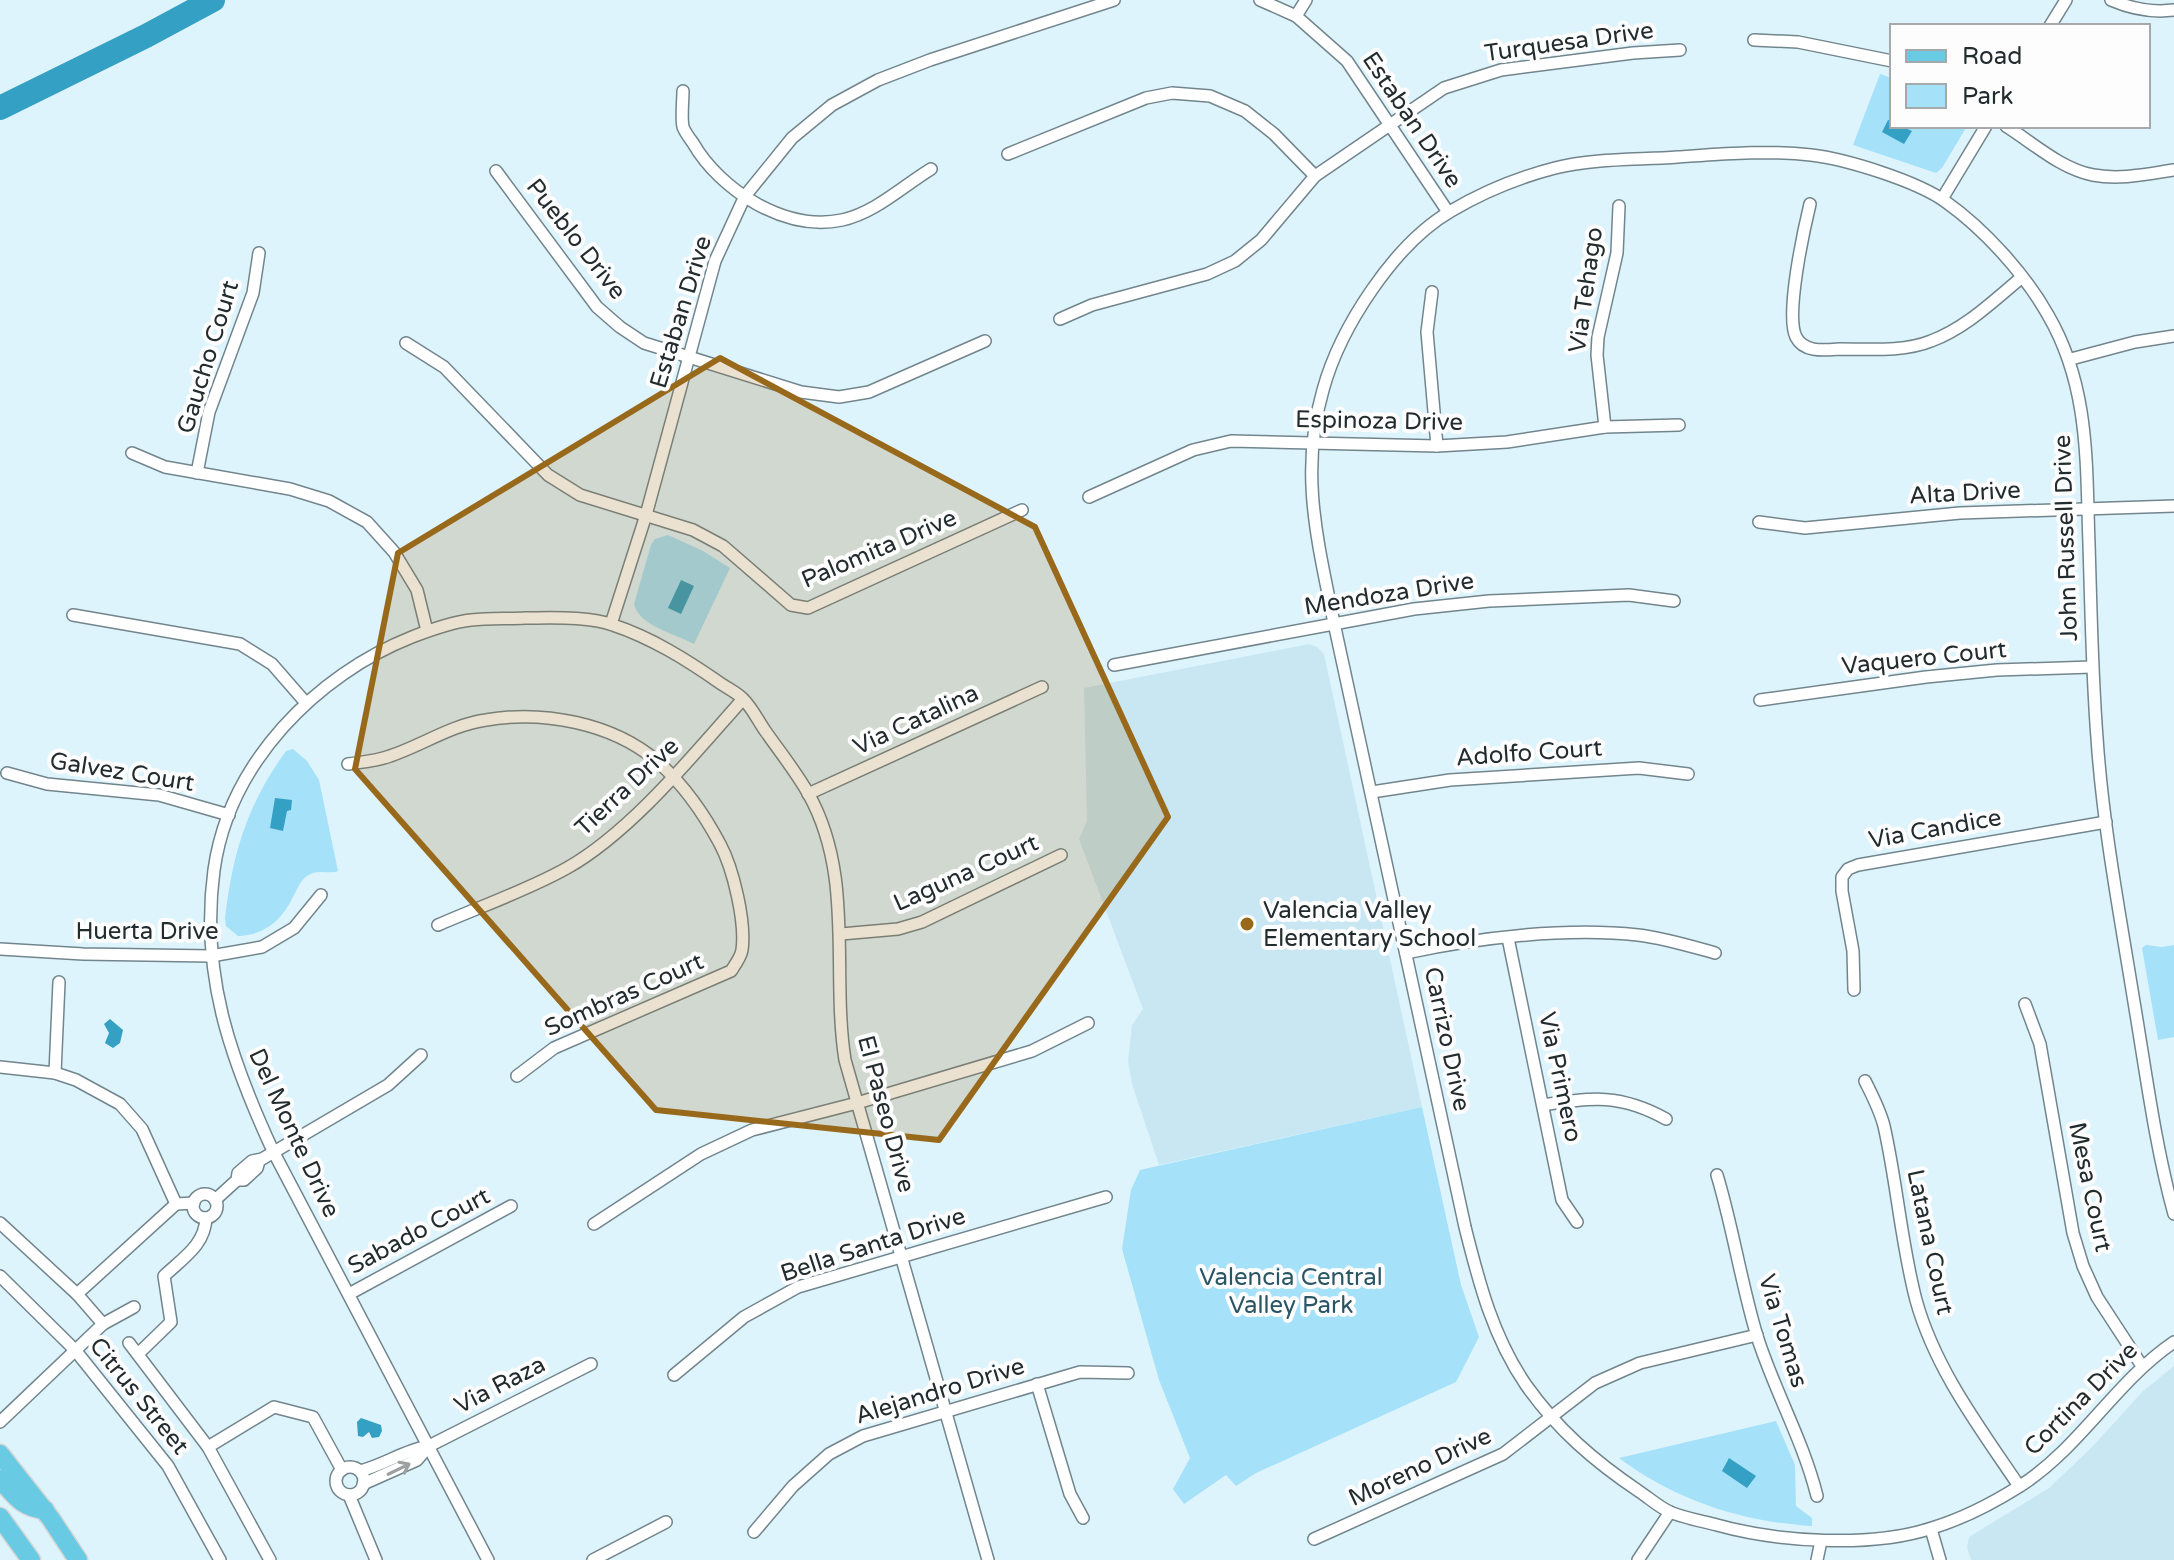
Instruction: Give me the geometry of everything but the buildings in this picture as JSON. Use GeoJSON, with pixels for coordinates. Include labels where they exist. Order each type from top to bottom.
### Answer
{"type":"FeatureCollection","features":[{"type":"Feature","properties":{"kind":"main road"},"geometry":{"type":"LineString","coordinates":[[0,1454],[45,1510],[78,1560]]}},
{"type":"Feature","properties":{"kind":"main road"},"geometry":{"type":"LineString","coordinates":[[0,1479],[19,1501],[30,1508],[45,1510]]}},
{"type":"Feature","properties":{"kind":"main road"},"geometry":{"type":"LineString","coordinates":[[0,1517],[31,1560]]}},
{"type":"Feature","properties":{"kind":"street","name":"Estaban Drive"},"geometry":{"type":"LineString","coordinates":[[611,624],[646,515],[715,261],[745,196],[792,138],[832,105],[878,80],[1114,0]]}},
{"type":"Feature","properties":{"kind":"street","name":"Estaban Drive"},"geometry":{"type":"LineString","coordinates":[[1260,0],[1296,16],[1347,61],[1448,212]]}},
{"type":"Feature","properties":{"kind":"street"},"geometry":{"type":"LineString","coordinates":[[1296,16],[1306,0]]}},
{"type":"Feature","properties":{"kind":"street"},"geometry":{"type":"LineString","coordinates":[[2051,24],[2066,0]]}},
{"type":"Feature","properties":{"kind":"street"},"geometry":{"type":"LineString","coordinates":[[2111,0],[2129,8],[2156,13],[2174,10]]}},
{"type":"Feature","properties":{"kind":"street"},"geometry":{"type":"LineString","coordinates":[[1754,40],[1798,42],[1890,61]]}},
{"type":"Feature","properties":{"kind":"street","name":"Turquesa Drive"},"geometry":{"type":"LineString","coordinates":[[1060,319],[1092,305],[1207,274],[1235,261],[1261,240],[1315,176],[1444,88],[1501,70],[1680,50]]}},
{"type":"Feature","properties":{"kind":"street"},"geometry":{"type":"LineString","coordinates":[[683,91],[683,127],[705,164],[745,196],[779,215],[809,222],[842,220],[877,206],[931,169]]}},
{"type":"Feature","properties":{"kind":"street"},"geometry":{"type":"LineString","coordinates":[[1008,154],[1146,98],[1172,93],[1210,96],[1245,111],[1274,134],[1315,176]]}},
{"type":"Feature","properties":{"kind":"street"},"geometry":{"type":"LineString","coordinates":[[1942,199],[1985,128]]}},
{"type":"Feature","properties":{"kind":"street"},"geometry":{"type":"LineString","coordinates":[[2009,128],[2065,165],[2092,175],[2122,177],[2174,170]]}},
{"type":"Feature","properties":{"kind":"street","name":"John Russell Drive"},"geometry":{"type":"LineString","coordinates":[[1559,166],[1715,154],[1775,153],[1815,155],[1870,168],[1942,199],[1990,239],[2047,312],[2071,359],[2087,453],[2092,667],[2106,822],[2159,1149],[2174,1214]]}},
{"type":"Feature","properties":{"kind":"street","name":"Carrizo Drive"},"geometry":{"type":"LineString","coordinates":[[1559,166],[1513,181],[1448,212],[1411,245],[1374,286],[1342,340],[1323,388],[1311,442],[1311,503],[1334,623],[1480,1287],[1505,1351],[1551,1417],[1599,1465],[1670,1512],[1743,1532],[1821,1541],[1870,1539],[1931,1529]]}},
{"type":"Feature","properties":{"kind":"street","name":"Pueblo Drive"},"geometry":{"type":"LineString","coordinates":[[496,171],[597,307],[644,343],[687,359],[801,392],[839,397],[869,392],[985,341]]}},
{"type":"Feature","properties":{"kind":"street"},"geometry":{"type":"LineString","coordinates":[[1810,204],[1801,242],[1793,316],[1794,334],[1800,342],[1814,350],[1889,349],[1929,342],[1965,324],[2021,278]]}},
{"type":"Feature","properties":{"kind":"street","name":"Via Tehago"},"geometry":{"type":"LineString","coordinates":[[1605,427],[1597,355],[1617,253],[1619,206]]}},
{"type":"Feature","properties":{"kind":"street","name":"Gaucho Court"},"geometry":{"type":"LineString","coordinates":[[197,473],[209,412],[253,293],[259,253]]}},
{"type":"Feature","properties":{"kind":"street"},"geometry":{"type":"LineString","coordinates":[[1432,292],[1427,332],[1437,446]]}},
{"type":"Feature","properties":{"kind":"street"},"geometry":{"type":"LineString","coordinates":[[2071,359],[2135,342],[2174,336]]}},
{"type":"Feature","properties":{"kind":"street","name":"Palomita Drive"},"geometry":{"type":"LineString","coordinates":[[406,343],[444,367],[548,475],[580,495],[693,530],[723,546],[791,605],[808,608],[1022,510]]}},
{"type":"Feature","properties":{"kind":"street","name":"Espinoza Drive"},"geometry":{"type":"LineString","coordinates":[[1089,497],[1193,450],[1231,441],[1437,446],[1507,442],[1605,427],[1679,425]]}},
{"type":"Feature","properties":{"kind":"street"},"geometry":{"type":"LineString","coordinates":[[132,453],[165,467],[290,489],[329,501],[367,522],[394,552],[417,590],[427,631]]}},
{"type":"Feature","properties":{"kind":"street","name":"Alta Drive"},"geometry":{"type":"LineString","coordinates":[[1759,522],[1805,528],[1960,513],[2174,506]]}},
{"type":"Feature","properties":{"kind":"street","name":"Mendoza Drive"},"geometry":{"type":"LineString","coordinates":[[1114,665],[1414,609],[1489,601],[1629,595],[1674,601]]}},
{"type":"Feature","properties":{"kind":"street"},"geometry":{"type":"LineString","coordinates":[[73,615],[240,644],[272,664],[306,703]]}},
{"type":"Feature","properties":{"kind":"street","name":"Del Monte Drive"},"geometry":{"type":"LineString","coordinates":[[488,1560],[273,1151],[245,1089],[226,1035],[211,956],[215,866],[229,815],[261,758],[306,703],[342,672],[388,647],[427,631],[469,620],[555,618],[611,624]]}},
{"type":"Feature","properties":{"kind":"street","name":"El Paseo Drive"},"geometry":{"type":"LineString","coordinates":[[611,624],[681,656],[743,699],[808,794],[826,834],[836,880],[841,934],[839,1005],[842,1037],[857,1103],[988,1560]]}},
{"type":"Feature","properties":{"kind":"street","name":"Vaquero Court"},"geometry":{"type":"LineString","coordinates":[[1760,700],[1926,677],[1997,670],[2092,667]]}},
{"type":"Feature","properties":{"kind":"street","name":"Via Catalina"},"geometry":{"type":"LineString","coordinates":[[808,794],[1042,687]]}},
{"type":"Feature","properties":{"kind":"street","name":"Tierra Drive"},"geometry":{"type":"LineString","coordinates":[[438,925],[566,869],[603,844],[673,778],[743,699]]}},
{"type":"Feature","properties":{"kind":"street","name":"Sombras Court"},"geometry":{"type":"LineString","coordinates":[[348,764],[389,757],[445,731],[485,720],[536,716],[580,723],[618,738],[657,761],[703,812],[727,857],[741,918],[742,952],[731,971],[554,1048],[517,1076]]}},
{"type":"Feature","properties":{"kind":"street","name":"Adolfo Court"},"geometry":{"type":"LineString","coordinates":[[1372,792],[1450,780],[1639,768],[1688,774]]}},
{"type":"Feature","properties":{"kind":"street","name":"Galvez Court"},"geometry":{"type":"LineString","coordinates":[[7,773],[47,784],[159,795],[229,815]]}},
{"type":"Feature","properties":{"kind":"street","name":"Via Candice"},"geometry":{"type":"LineString","coordinates":[[1854,990],[1853,951],[1842,891],[1842,877],[1848,869],[2106,822]]}},
{"type":"Feature","properties":{"kind":"street","name":"Laguna Court"},"geometry":{"type":"LineString","coordinates":[[841,934],[870,934],[922,922],[1061,855]]}},
{"type":"Feature","properties":{"kind":"street","name":"Huerta Drive"},"geometry":{"type":"LineString","coordinates":[[0,949],[211,956],[262,947],[294,928],[321,895]]}},
{"type":"Feature","properties":{"kind":"street"},"geometry":{"type":"LineString","coordinates":[[1406,953],[1459,941],[1610,932],[1669,940],[1715,953]]}},
{"type":"Feature","properties":{"kind":"street","name":"Via Primero"},"geometry":{"type":"LineString","coordinates":[[1508,938],[1562,1200],[1577,1222]]}},
{"type":"Feature","properties":{"kind":"street"},"geometry":{"type":"LineString","coordinates":[[55,1073],[59,982]]}},
{"type":"Feature","properties":{"kind":"street","name":"Mesa Court"},"geometry":{"type":"LineString","coordinates":[[2025,1004],[2040,1044],[2073,1233],[2083,1266],[2097,1297],[2142,1366]]}},
{"type":"Feature","properties":{"kind":"street"},"geometry":{"type":"LineString","coordinates":[[594,1224],[701,1154],[752,1130],[857,1103],[1032,1051],[1088,1023]]}},
{"type":"Feature","properties":{"kind":"street"},"geometry":{"type":"LineString","coordinates":[[215,1200],[237,1180],[244,1180],[257,1168],[259,1161],[273,1151],[388,1085],[421,1055]]}},
{"type":"Feature","properties":{"kind":"street"},"geometry":{"type":"LineString","coordinates":[[0,1067],[55,1073],[76,1080],[120,1104],[142,1129],[176,1204]]}},
{"type":"Feature","properties":{"kind":"street","name":"Latana Court"},"geometry":{"type":"LineString","coordinates":[[1865,1081],[1883,1123],[1907,1259],[1917,1303],[1932,1345],[1955,1390],[2019,1486]]}},
{"type":"Feature","properties":{"kind":"street"},"geometry":{"type":"LineString","coordinates":[[1543,1105],[1601,1098],[1646,1108],[1666,1119]]}},
{"type":"Feature","properties":{"kind":"street","name":"Via Tomas"},"geometry":{"type":"LineString","coordinates":[[1717,1175],[1757,1335],[1784,1409],[1809,1464],[1817,1496]]}},
{"type":"Feature","properties":{"kind":"street"},"geometry":{"type":"LineString","coordinates":[[77,1294],[176,1204],[194,1203],[206,1194],[215,1200]]}},
{"type":"Feature","properties":{"kind":"street","name":"Bella Santa Drive"},"geometry":{"type":"LineString","coordinates":[[674,1375],[744,1317],[798,1287],[1106,1197]]}},
{"type":"Feature","properties":{"kind":"street"},"geometry":{"type":"LineString","coordinates":[[206,1218],[216,1212],[215,1200]]}},
{"type":"Feature","properties":{"kind":"street"},"geometry":{"type":"LineString","coordinates":[[194,1203],[196,1214],[206,1218]]}},
{"type":"Feature","properties":{"kind":"street","name":"Sabado Court"},"geometry":{"type":"LineString","coordinates":[[349,1294],[511,1206]]}},
{"type":"Feature","properties":{"kind":"street"},"geometry":{"type":"LineString","coordinates":[[138,1354],[171,1322],[164,1276],[199,1242],[206,1232],[206,1218]]}},
{"type":"Feature","properties":{"kind":"street"},"geometry":{"type":"LineString","coordinates":[[0,1223],[77,1294],[103,1324]]}},
{"type":"Feature","properties":{"kind":"street","name":"Citrus Street"},"geometry":{"type":"LineString","coordinates":[[0,1276],[75,1350],[168,1466],[220,1560]]}},
{"type":"Feature","properties":{"kind":"street"},"geometry":{"type":"LineString","coordinates":[[0,1422],[103,1324],[134,1307]]}},
{"type":"Feature","properties":{"kind":"street","name":"Moreno Drive"},"geometry":{"type":"LineString","coordinates":[[1314,1539],[1503,1454],[1595,1383],[1640,1363],[1757,1335]]}},
{"type":"Feature","properties":{"kind":"street","name":"Cortina Drive"},"geometry":{"type":"LineString","coordinates":[[1931,1529],[1979,1508],[2043,1470],[2080,1435],[2142,1366],[2174,1342]]}},
{"type":"Feature","properties":{"kind":"street"},"geometry":{"type":"LineString","coordinates":[[129,1343],[208,1447],[270,1560]]}},
{"type":"Feature","properties":{"kind":"street","name":"Via Raza"},"geometry":{"type":"LineString","coordinates":[[360,1471],[411,1449],[429,1446],[591,1364]]}},
{"type":"Feature","properties":{"kind":"street","name":"Alejandro Drive"},"geometry":{"type":"LineString","coordinates":[[754,1532],[793,1486],[829,1454],[863,1436],[1080,1372],[1128,1373]]}},
{"type":"Feature","properties":{"kind":"street"},"geometry":{"type":"LineString","coordinates":[[1037,1384],[1070,1494],[1083,1518]]}},
{"type":"Feature","properties":{"kind":"street"},"geometry":{"type":"LineString","coordinates":[[208,1447],[274,1407],[313,1417],[342,1470]]}},
{"type":"Feature","properties":{"kind":"street","name":"Via Raza"},"geometry":{"type":"LineString","coordinates":[[363,1484],[417,1460],[429,1446]]}},
{"type":"Feature","properties":{"kind":"street"},"geometry":{"type":"LineString","coordinates":[[350,1467],[360,1471],[363,1484],[360,1492],[342,1493],[336,1486],[336,1477],[350,1467]]}},
{"type":"Feature","properties":{"kind":"street"},"geometry":{"type":"LineString","coordinates":[[349,1495],[376,1560]]}},
{"type":"Feature","properties":{"kind":"street"},"geometry":{"type":"LineString","coordinates":[[1638,1560],[1670,1512]]}},
{"type":"Feature","properties":{"kind":"street"},"geometry":{"type":"LineString","coordinates":[[593,1560],[666,1522]]}},
{"type":"Feature","properties":{"kind":"street"},"geometry":{"type":"LineString","coordinates":[[1931,1529],[1940,1560]]}},
{"type":"Feature","properties":{"kind":"street"},"geometry":{"type":"LineString","coordinates":[[1817,1560],[1821,1541]]}},
{"type":"Feature","properties":{"kind":"highlighted area"},"geometry":{"type":"Polygon","coordinates":[[[720,358],[1035,527],[1168,817],[939,1140],[656,1110],[355,769],[398,553],[720,358]]]}},
{"type":"Feature","properties":{"kind":"shaded area"},"geometry":{"type":"Polygon","coordinates":[[[1888,120],[1890,128],[1912,131],[1904,144],[1882,132],[1888,120]]]}},
{"type":"Feature","properties":{"kind":"shaded area"},"geometry":{"type":"Polygon","coordinates":[[[681,580],[694,586],[681,614],[668,608],[681,580]]]}},
{"type":"Feature","properties":{"kind":"shaded area","name":"Valencia Valley Elementary School"},"geometry":{"type":"Polygon","coordinates":[[[1309,644],[1324,654],[1422,1107],[1159,1165],[1132,1084],[1128,1061],[1132,1025],[1143,1009],[1079,839],[1087,821],[1084,688],[1309,644]]]}},
{"type":"Feature","properties":{"kind":"shaded area"},"geometry":{"type":"Polygon","coordinates":[[[275,798],[292,800],[283,831],[270,828],[275,798]]]}},
{"type":"Feature","properties":{"kind":"shaded area"},"geometry":{"type":"Polygon","coordinates":[[[110,1019],[123,1030],[120,1043],[113,1048],[105,1043],[109,1033],[104,1024],[110,1019]]]}},
{"type":"Feature","properties":{"kind":"shaded area"},"geometry":{"type":"Polygon","coordinates":[[[2174,1366],[2174,1560],[1971,1560],[1967,1547],[1969,1537],[2049,1488],[2143,1391],[2174,1366]]]}},
{"type":"Feature","properties":{"kind":"shaded area"},"geometry":{"type":"Polygon","coordinates":[[[361,1418],[381,1425],[379,1437],[372,1438],[369,1432],[363,1437],[358,1436],[357,1422],[361,1418]]]}},
{"type":"Feature","properties":{"kind":"shaded area"},"geometry":{"type":"Polygon","coordinates":[[[1729,1458],[1756,1476],[1747,1488],[1722,1471],[1729,1458]]]}},
{"type":"Feature","properties":{"kind":"green space"},"geometry":{"type":"Polygon","coordinates":[[[1880,74],[1890,77],[1890,128],[1966,128],[1936,173],[1853,145],[1880,74]]]}},
{"type":"Feature","properties":{"kind":"green space"},"geometry":{"type":"Polygon","coordinates":[[[668,535],[730,568],[694,644],[650,624],[637,612],[634,604],[651,545],[655,539],[668,535]]]}},
{"type":"Feature","properties":{"kind":"green space"},"geometry":{"type":"Polygon","coordinates":[[[293,749],[307,761],[319,780],[338,871],[315,872],[307,876],[283,913],[271,925],[256,933],[238,936],[226,926],[225,918],[238,850],[261,791],[286,751],[293,749]]]}},
{"type":"Feature","properties":{"kind":"green space"},"geometry":{"type":"Polygon","coordinates":[[[2146,945],[2174,945],[2174,1037],[2158,1040],[2142,948],[2146,945]]]}},
{"type":"Feature","properties":{"kind":"green space","name":"Valencia Central Valley Park"},"geometry":{"type":"Polygon","coordinates":[[[1422,1107],[1461,1285],[1479,1337],[1456,1382],[1256,1473],[1236,1486],[1226,1475],[1184,1504],[1173,1489],[1190,1458],[1159,1380],[1122,1249],[1131,1190],[1140,1170],[1422,1107]]]}},
{"type":"Feature","properties":{"kind":"green space"},"geometry":{"type":"Polygon","coordinates":[[[1776,1421],[1795,1465],[1796,1506],[1812,1518],[1812,1526],[1760,1520],[1710,1506],[1663,1486],[1619,1458],[1776,1421]]]}},
{"type":"Feature","properties":{"kind":"waterway"},"geometry":{"type":"LineString","coordinates":[[0,108],[213,0]]}},
{"type":"Feature","properties":{"kind":"place","name":"Valencia Valley Elementary School"},"geometry":{"type":"Point","coordinates":[1247,924]}}]}
